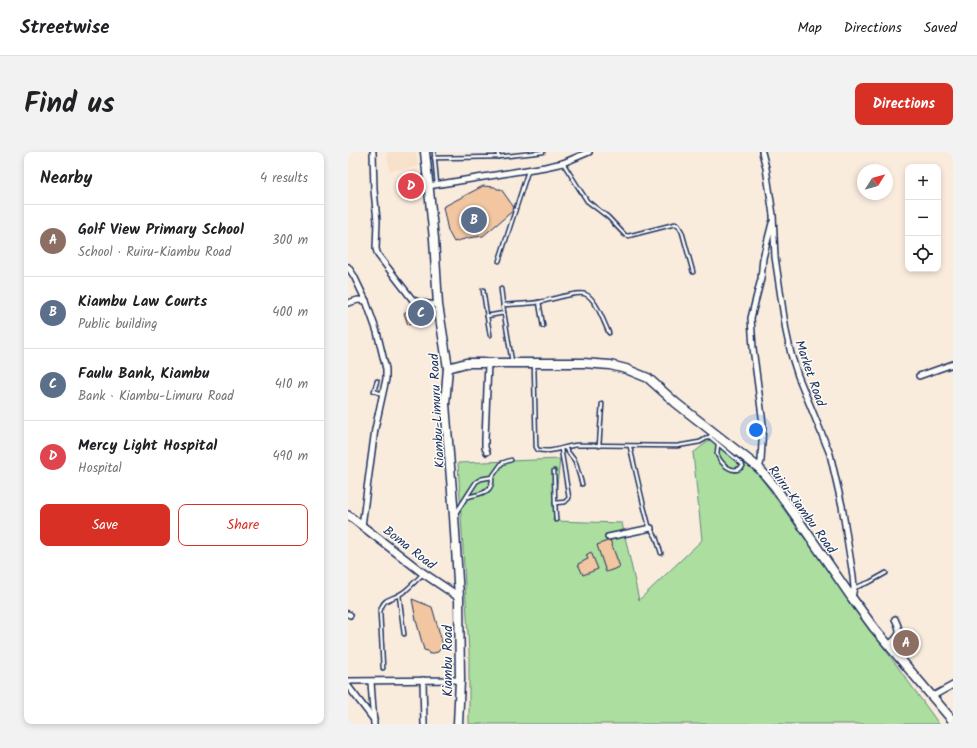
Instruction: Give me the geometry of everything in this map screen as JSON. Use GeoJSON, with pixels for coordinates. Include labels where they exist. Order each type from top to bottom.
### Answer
{"type":"FeatureCollection","features":[{"type":"Feature","properties":{"kind":"main road","name":"Kiambu-Limuru Road"},"geometry":{"type":"LineString","coordinates":[[425,152],[434,238],[438,305],[448,368],[445,404],[459,597]]}},
{"type":"Feature","properties":{"kind":"main road","name":"Ruiru-Kiambu Road"},"geometry":{"type":"LineString","coordinates":[[448,368],[466,363],[583,363],[610,365],[626,369],[648,378],[712,435],[759,468],[775,487],[852,598],[888,645],[953,720]]}},
{"type":"Feature","properties":{"kind":"main road","name":"Boma Road"},"geometry":{"type":"LineString","coordinates":[[348,515],[423,573],[459,597]]}},
{"type":"Feature","properties":{"kind":"main road","name":"Kiambu Road"},"geometry":{"type":"LineString","coordinates":[[458,724],[460,680],[459,597]]}},
{"type":"Feature","properties":{"kind":"street"},"geometry":{"type":"LineString","coordinates":[[373,152],[374,190],[378,221],[376,249],[378,255],[412,299],[420,303],[438,305]]}},
{"type":"Feature","properties":{"kind":"street"},"geometry":{"type":"LineString","coordinates":[[428,186],[563,163],[589,152]]}},
{"type":"Feature","properties":{"kind":"street","name":"Market Road"},"geometry":{"type":"LineString","coordinates":[[762,152],[774,215],[775,257],[786,332],[798,376],[830,454],[842,506],[853,576],[854,588],[852,598]]}},
{"type":"Feature","properties":{"kind":"street"},"geometry":{"type":"LineString","coordinates":[[759,468],[763,424],[753,348],[751,318],[761,279],[764,258],[774,215]]}},
{"type":"Feature","properties":{"kind":"street"},"geometry":{"type":"LineString","coordinates":[[348,267],[366,301],[377,332],[386,369],[386,379],[375,429],[362,526]]}},
{"type":"Feature","properties":{"kind":"street"},"geometry":{"type":"LineString","coordinates":[[348,303],[358,300],[366,301]]}},
{"type":"Feature","properties":{"kind":"street"},"geometry":{"type":"LineString","coordinates":[[487,452],[485,448],[485,439],[488,363]]}},
{"type":"Feature","properties":{"kind":"street"},"geometry":{"type":"LineString","coordinates":[[919,376],[953,364]]}},
{"type":"Feature","properties":{"kind":"street"},"geometry":{"type":"LineString","coordinates":[[608,537],[650,528]]}},
{"type":"Feature","properties":{"kind":"street"},"geometry":{"type":"LineString","coordinates":[[888,645],[898,636],[900,632],[899,626],[895,619]]}},
{"type":"Feature","properties":{"kind":"street"},"geometry":{"type":"LineString","coordinates":[[423,680],[424,724]]}},
{"type":"Feature","properties":{"kind":"street"},"geometry":{"type":"LineString","coordinates":[[348,681],[371,682],[460,680]]}},
{"type":"Feature","properties":{"kind":"street"},"geometry":{"type":"LineString","coordinates":[[371,682],[374,722]]}},
{"type":"Feature","properties":{"kind":"street"},"geometry":{"type":"LineString","coordinates":[[933,696],[953,685]]}},
{"type":"Feature","properties":{"kind":"street"},"geometry":{"type":"LineString","coordinates":[[348,686],[374,722]]}},
{"type":"Feature","properties":{"kind":"lane"},"geometry":{"type":"LineString","coordinates":[[434,152],[437,185]]}},
{"type":"Feature","properties":{"kind":"lane"},"geometry":{"type":"LineString","coordinates":[[434,158],[498,156],[543,152]]}},
{"type":"Feature","properties":{"kind":"lane"},"geometry":{"type":"LineString","coordinates":[[563,163],[587,201],[608,217],[624,235],[635,234],[675,224],[679,226],[694,272]]}},
{"type":"Feature","properties":{"kind":"lane"},"geometry":{"type":"LineString","coordinates":[[499,261],[528,170]]}},
{"type":"Feature","properties":{"kind":"lane"},"geometry":{"type":"LineString","coordinates":[[501,289],[512,363]]}},
{"type":"Feature","properties":{"kind":"lane"},"geometry":{"type":"LineString","coordinates":[[483,290],[490,335]]}},
{"type":"Feature","properties":{"kind":"lane"},"geometry":{"type":"LineString","coordinates":[[503,305],[539,302],[579,293],[586,294],[598,307],[609,333]]}},
{"type":"Feature","properties":{"kind":"lane"},"geometry":{"type":"LineString","coordinates":[[539,302],[543,326]]}},
{"type":"Feature","properties":{"kind":"lane"},"geometry":{"type":"LineString","coordinates":[[487,316],[504,313]]}},
{"type":"Feature","properties":{"kind":"lane"},"geometry":{"type":"LineString","coordinates":[[534,363],[536,447],[538,450],[547,452],[570,446],[653,447],[688,445],[700,442],[712,435],[718,444],[743,466],[738,470],[733,470],[726,466],[717,454],[718,444]]}},
{"type":"Feature","properties":{"kind":"lane"},"geometry":{"type":"LineString","coordinates":[[377,381],[374,391],[382,394]]}},
{"type":"Feature","properties":{"kind":"lane"},"geometry":{"type":"LineString","coordinates":[[599,446],[602,404]]}},
{"type":"Feature","properties":{"kind":"lane"},"geometry":{"type":"LineString","coordinates":[[630,447],[650,528],[656,537],[661,553]]}},
{"type":"Feature","properties":{"kind":"lane"},"geometry":{"type":"LineString","coordinates":[[565,448],[576,460],[582,484]]}},
{"type":"Feature","properties":{"kind":"lane"},"geometry":{"type":"LineString","coordinates":[[555,503],[565,502],[569,498],[561,449]]}},
{"type":"Feature","properties":{"kind":"lane"},"geometry":{"type":"LineString","coordinates":[[467,497],[488,490],[491,486],[492,477],[502,463],[511,460]]}},
{"type":"Feature","properties":{"kind":"lane"},"geometry":{"type":"LineString","coordinates":[[554,471],[556,520]]}},
{"type":"Feature","properties":{"kind":"lane"},"geometry":{"type":"LineString","coordinates":[[454,516],[476,482],[481,479],[492,477]]}},
{"type":"Feature","properties":{"kind":"lane"},"geometry":{"type":"LineString","coordinates":[[383,668],[380,612],[382,605],[384,601],[399,595],[423,573]]}},
{"type":"Feature","properties":{"kind":"lane"},"geometry":{"type":"LineString","coordinates":[[854,588],[870,582],[886,573]]}},
{"type":"Feature","properties":{"kind":"lane"},"geometry":{"type":"LineString","coordinates":[[399,595],[404,634]]}},
{"type":"Feature","properties":{"kind":"shaded area"},"geometry":{"type":"Polygon","coordinates":[[[387,152],[416,152],[418,167],[389,171],[387,152]]]}},
{"type":"Feature","properties":{"kind":"shaded area"},"geometry":{"type":"Polygon","coordinates":[[[418,169],[421,193],[403,195],[401,179],[411,177],[411,170],[418,169]]]}},
{"type":"Feature","properties":{"kind":"green space"},"geometry":{"type":"Polygon","coordinates":[[[714,437],[759,475],[939,724],[469,724],[469,652],[458,463],[560,459],[553,521],[622,523],[639,600],[702,540],[693,453],[714,437]]]}},
{"type":"Feature","properties":{"kind":"building"},"geometry":{"type":"Polygon","coordinates":[[[483,186],[501,189],[515,209],[483,236],[454,242],[448,231],[443,207],[483,186]]]}},
{"type":"Feature","properties":{"kind":"building"},"geometry":{"type":"Polygon","coordinates":[[[427,305],[429,313],[428,317],[408,325],[404,313],[413,306],[427,305]]]}},
{"type":"Feature","properties":{"kind":"building"},"geometry":{"type":"Polygon","coordinates":[[[610,540],[620,567],[606,572],[597,545],[610,540]]]}},
{"type":"Feature","properties":{"kind":"building"},"geometry":{"type":"Polygon","coordinates":[[[591,552],[598,569],[583,575],[578,564],[588,559],[586,555],[591,552]]]}},
{"type":"Feature","properties":{"kind":"building"},"geometry":{"type":"Polygon","coordinates":[[[412,599],[432,607],[443,645],[438,652],[429,654],[428,651],[424,650],[412,599]]]}},
{"type":"Feature","properties":{"kind":"place","name":"Mercy Light Hospital"},"geometry":{"type":"Point","coordinates":[411,186]}},
{"type":"Feature","properties":{"kind":"place","name":"Kiambu Law Courts"},"geometry":{"type":"Point","coordinates":[474,220]}},
{"type":"Feature","properties":{"kind":"place","name":"Faulu Bank, Kiambu"},"geometry":{"type":"Point","coordinates":[421,313]}},
{"type":"Feature","properties":{"kind":"place","name":"Golf View Primary School"},"geometry":{"type":"Point","coordinates":[906,643]}}]}
